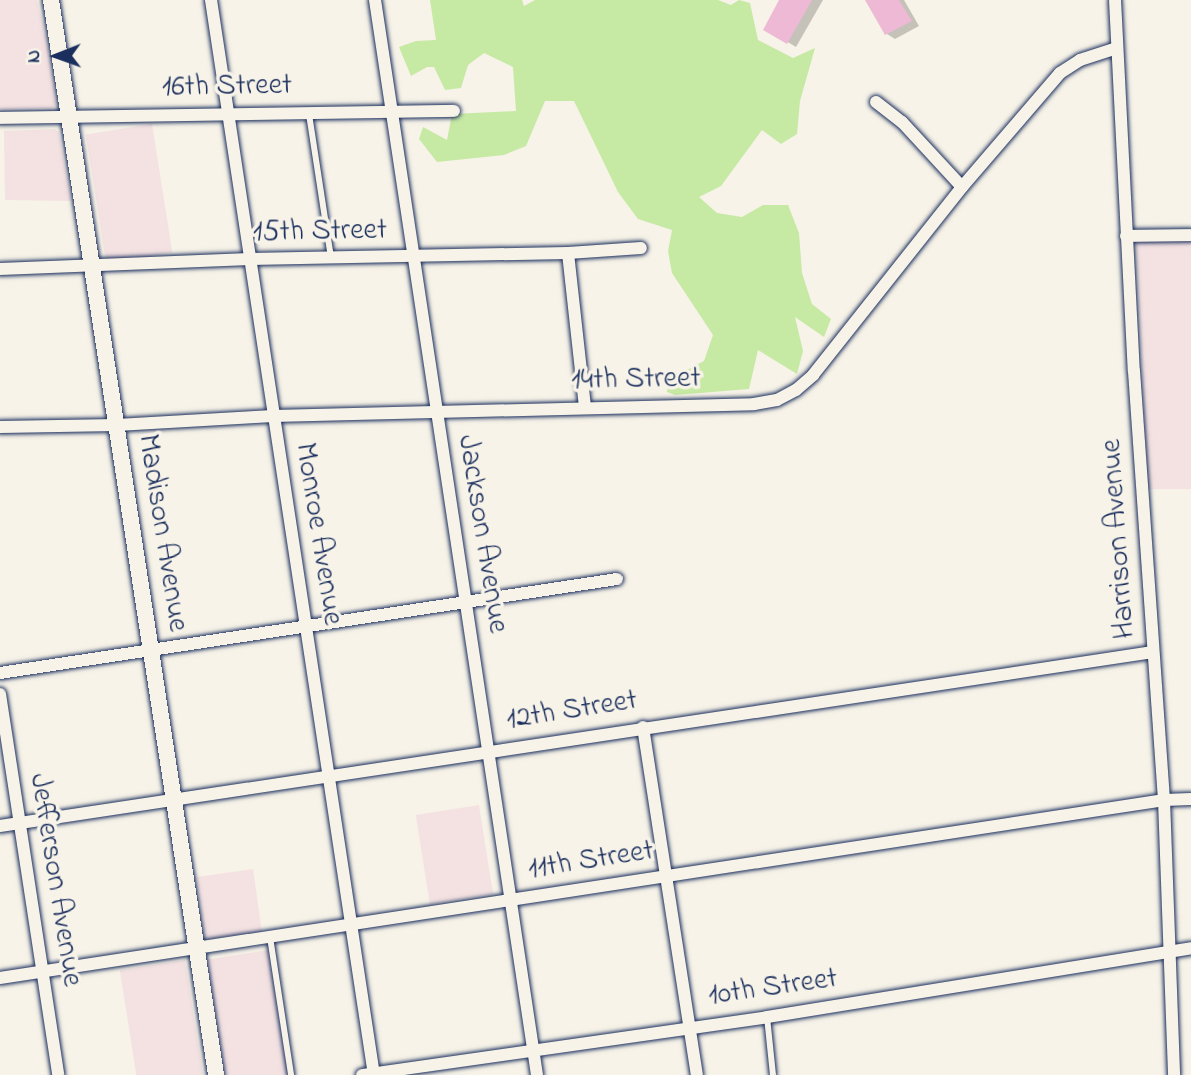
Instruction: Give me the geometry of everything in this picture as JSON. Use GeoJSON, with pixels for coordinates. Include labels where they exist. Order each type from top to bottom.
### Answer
{"type":"FeatureCollection","features":[{"type":"Feature","properties":{"kind":"street","name":"Madison Avenue"},"geometry":{"type":"LineString","coordinates":[[51,0],[71,115],[216,1075]]}},
{"type":"Feature","properties":{"kind":"street","name":"Monroe Avenue"},"geometry":{"type":"LineString","coordinates":[[211,0],[351,924],[370,1074]]}},
{"type":"Feature","properties":{"kind":"street","name":"Jackson Avenue"},"geometry":{"type":"LineString","coordinates":[[375,0],[537,1075]]}},
{"type":"Feature","properties":{"kind":"street","name":"Harrison Avenue"},"geometry":{"type":"LineString","coordinates":[[1115,0],[1126,236],[1164,800],[1174,1075]]}},
{"type":"Feature","properties":{"kind":"street","name":"14th Street"},"geometry":{"type":"LineString","coordinates":[[0,427],[117,425],[273,416],[754,404],[777,400],[796,390],[813,375],[962,187],[1060,73],[1080,60],[1116,48]]}},
{"type":"Feature","properties":{"kind":"street"},"geometry":{"type":"LineString","coordinates":[[876,102],[902,121],[962,187]]}},
{"type":"Feature","properties":{"kind":"street","name":"16th Street"},"geometry":{"type":"LineString","coordinates":[[0,118],[454,111]]}},
{"type":"Feature","properties":{"kind":"street"},"geometry":{"type":"LineString","coordinates":[[1126,236],[1191,235]]}},
{"type":"Feature","properties":{"kind":"street","name":"15th Street"},"geometry":{"type":"LineString","coordinates":[[0,269],[250,259],[568,253],[641,248]]}},
{"type":"Feature","properties":{"kind":"street"},"geometry":{"type":"LineString","coordinates":[[568,253],[586,407]]}},
{"type":"Feature","properties":{"kind":"street"},"geometry":{"type":"LineString","coordinates":[[0,673],[617,579]]}},
{"type":"Feature","properties":{"kind":"street","name":"12th Street"},"geometry":{"type":"LineString","coordinates":[[0,826],[1153,652]]}},
{"type":"Feature","properties":{"kind":"street","name":"Jefferson Avenue"},"geometry":{"type":"LineString","coordinates":[[0,694],[58,1075]]}},
{"type":"Feature","properties":{"kind":"street"},"geometry":{"type":"LineString","coordinates":[[642,727],[697,1075]]}},
{"type":"Feature","properties":{"kind":"street","name":"11th Street"},"geometry":{"type":"LineString","coordinates":[[0,978],[1164,800],[1191,799]]}},
{"type":"Feature","properties":{"kind":"street","name":"10th Street"},"geometry":{"type":"LineString","coordinates":[[370,1074],[767,1017],[1191,948]]}},
{"type":"Feature","properties":{"kind":"lane"},"geometry":{"type":"LineString","coordinates":[[309,112],[331,258]]}},
{"type":"Feature","properties":{"kind":"lane"},"geometry":{"type":"LineString","coordinates":[[270,937],[291,1075]]}},
{"type":"Feature","properties":{"kind":"lane"},"geometry":{"type":"LineString","coordinates":[[767,1017],[773,1075]]}},
{"type":"Feature","properties":{"kind":"lane"},"geometry":{"type":"LineString","coordinates":[[452,1061],[454,1075]]}},
{"type":"Feature","properties":{"kind":"shaded area"},"geometry":{"type":"Polygon","coordinates":[[[0,0],[37,0],[46,37],[56,105],[52,108],[0,109],[0,0]]]}},
{"type":"Feature","properties":{"kind":"shaded area"},"geometry":{"type":"Polygon","coordinates":[[[152,124],[172,252],[106,263],[86,134],[152,124]]]}},
{"type":"Feature","properties":{"kind":"shaded area"},"geometry":{"type":"Polygon","coordinates":[[[55,129],[59,133],[71,201],[5,200],[4,131],[55,129]]]}},
{"type":"Feature","properties":{"kind":"shaded area"},"geometry":{"type":"Polygon","coordinates":[[[1191,235],[1191,489],[1148,489],[1136,236],[1191,235]]]}},
{"type":"Feature","properties":{"kind":"shaded area"},"geometry":{"type":"Polygon","coordinates":[[[479,805],[493,894],[430,904],[416,815],[479,805]]]}},
{"type":"Feature","properties":{"kind":"shaded area"},"geometry":{"type":"Polygon","coordinates":[[[253,869],[262,931],[205,939],[197,877],[253,869]]]}},
{"type":"Feature","properties":{"kind":"shaded area"},"geometry":{"type":"Polygon","coordinates":[[[268,950],[288,1074],[226,1075],[208,960],[268,950]]]}},
{"type":"Feature","properties":{"kind":"shaded area"},"geometry":{"type":"Polygon","coordinates":[[[185,960],[203,1075],[136,1075],[120,970],[185,960]]]}},
{"type":"Feature","properties":{"kind":"green space"},"geometry":{"type":"Polygon","coordinates":[[[430,0],[522,0],[524,6],[535,0],[718,0],[731,5],[739,0],[750,3],[758,40],[793,58],[815,48],[800,101],[797,134],[781,144],[762,130],[721,186],[699,197],[717,213],[742,217],[763,205],[788,205],[799,233],[802,273],[812,304],[831,319],[824,337],[795,317],[803,351],[797,374],[758,350],[749,389],[675,395],[667,392],[668,380],[704,361],[713,335],[672,273],[668,251],[672,230],[638,219],[618,192],[574,101],[545,101],[526,146],[504,155],[437,162],[419,139],[423,127],[447,140],[452,114],[516,111],[513,67],[484,53],[468,65],[461,88],[445,90],[434,67],[427,67],[411,76],[399,47],[416,41],[436,40],[430,0]]]}},
{"type":"Feature","properties":{"kind":"building"},"geometry":{"type":"Polygon","coordinates":[[[779,0],[812,0],[787,44],[763,30],[779,0]]]}},
{"type":"Feature","properties":{"kind":"building"},"geometry":{"type":"Polygon","coordinates":[[[865,0],[899,0],[912,21],[885,35],[865,0]]]}}]}
